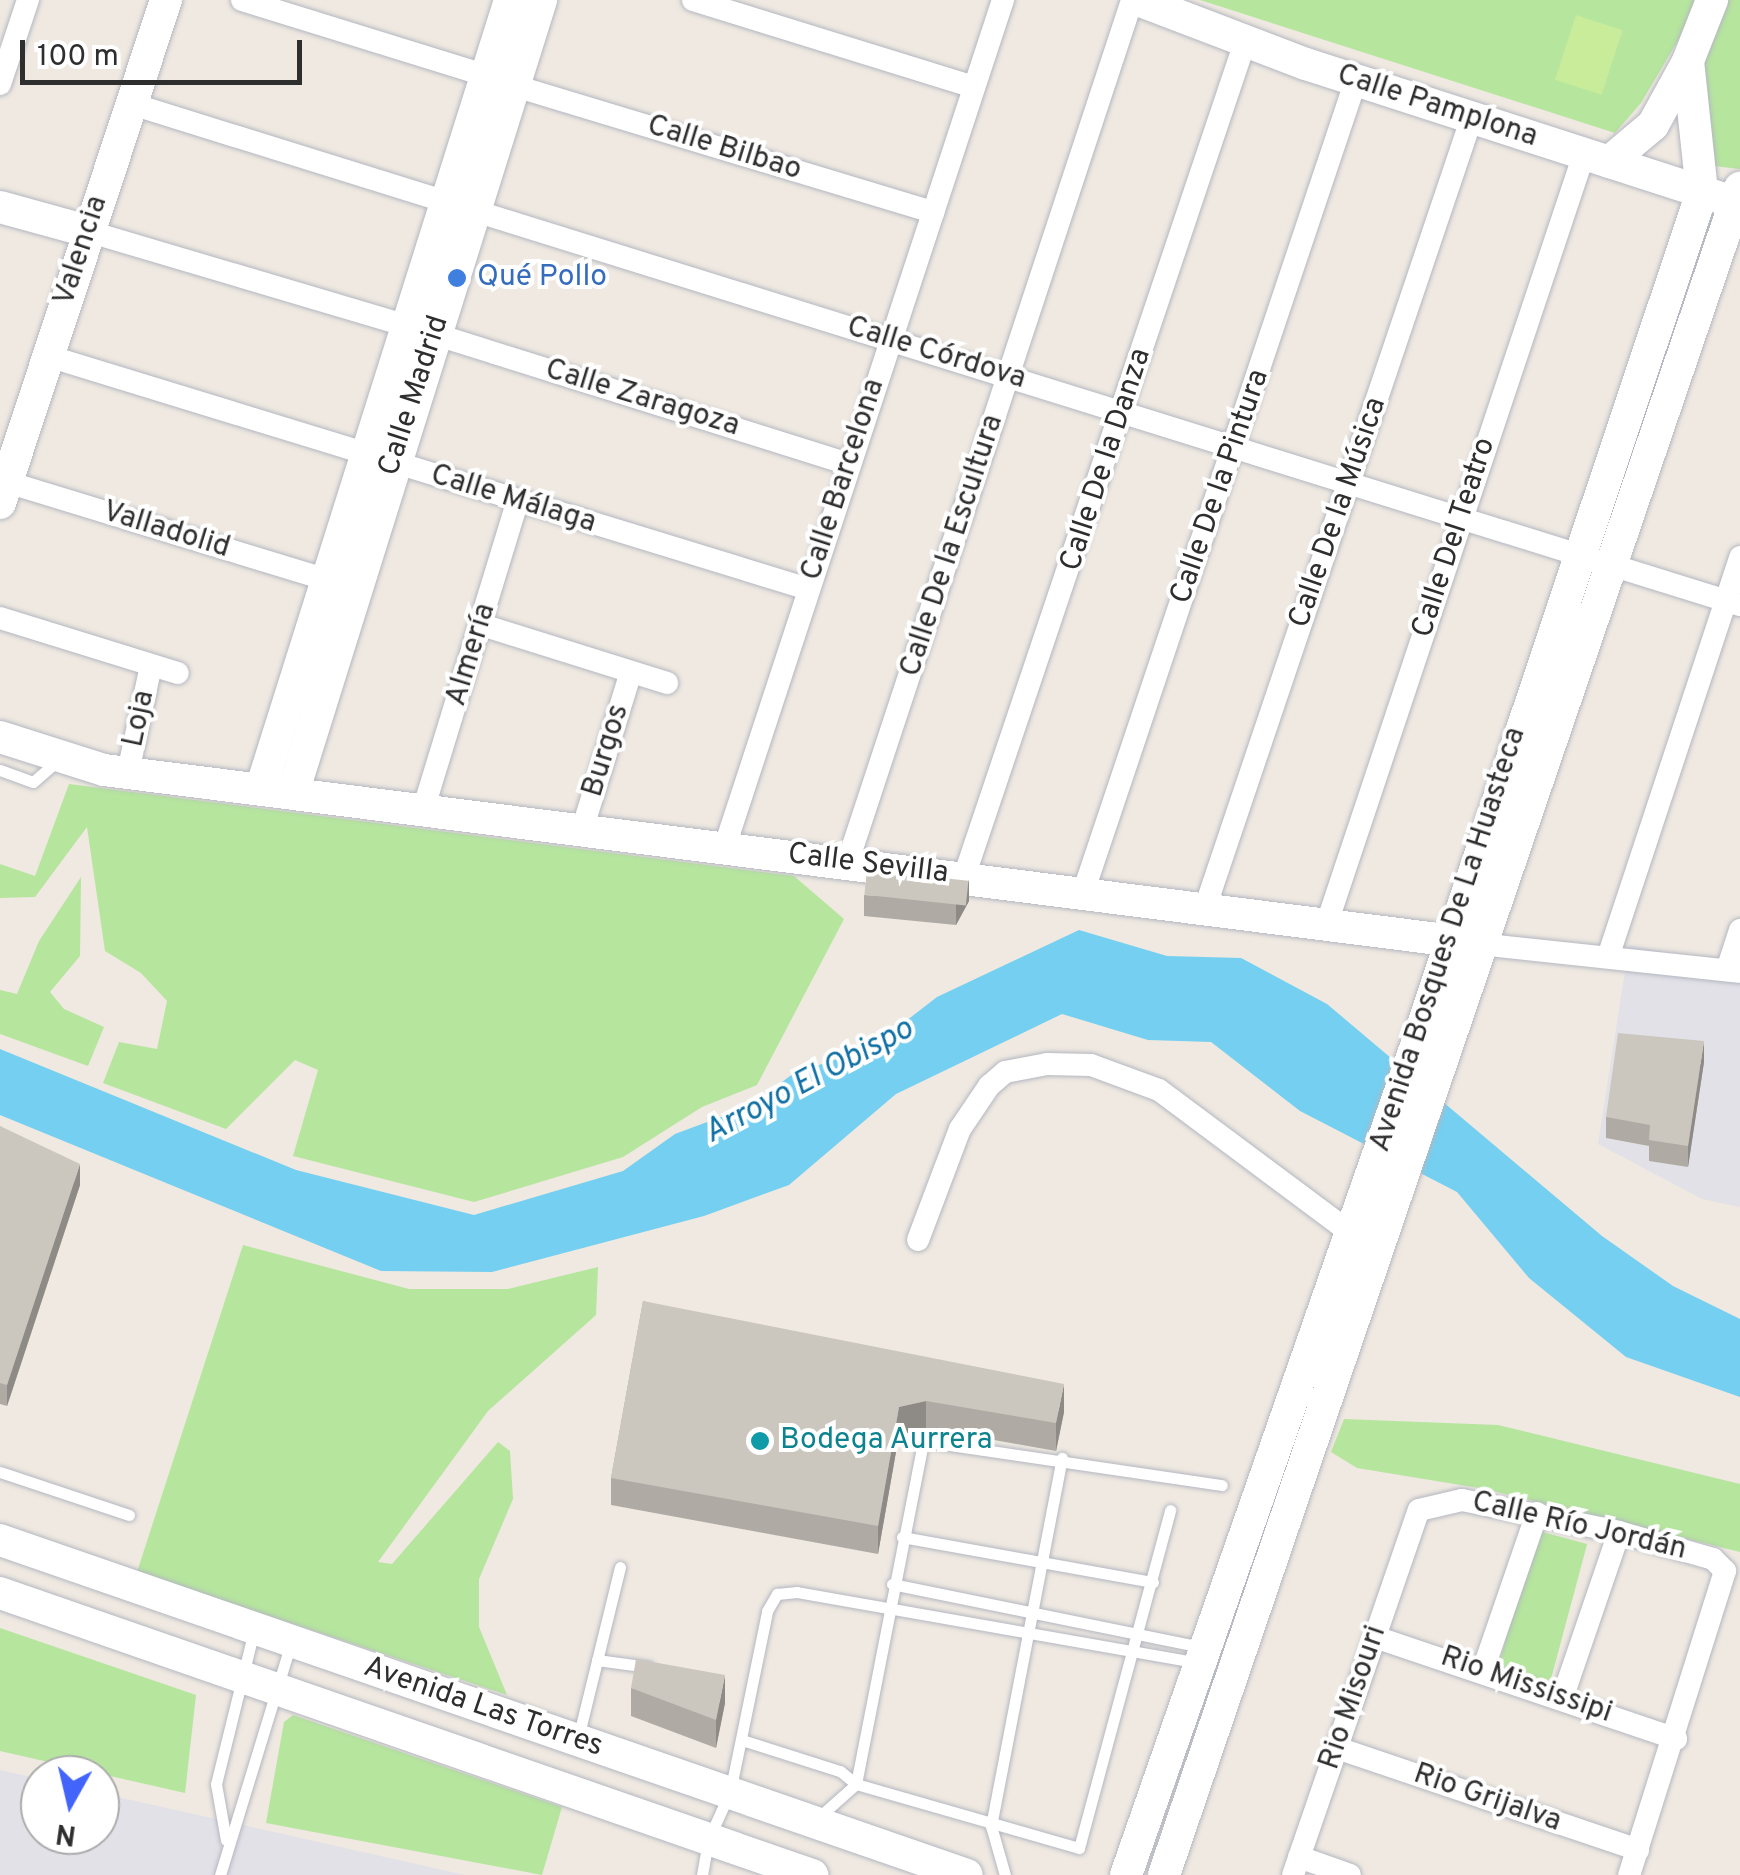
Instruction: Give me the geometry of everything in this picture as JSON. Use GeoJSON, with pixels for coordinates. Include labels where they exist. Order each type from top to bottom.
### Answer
{"type":"FeatureCollection","features":[{"type":"Feature","properties":{"kind":"street"},"geometry":{"type":"LineString","coordinates":[[0,84],[28,0]]}},
{"type":"Feature","properties":{"kind":"street","name":"Valencia"},"geometry":{"type":"LineString","coordinates":[[3,492],[166,0]]}},
{"type":"Feature","properties":{"kind":"street","name":"Calle Bilbao"},"geometry":{"type":"LineString","coordinates":[[242,0],[933,212]]}},
{"type":"Feature","properties":{"kind":"street","name":"Calle Madrid"},"geometry":{"type":"LineString","coordinates":[[419,329],[477,213],[501,81],[510,0]]}},
{"type":"Feature","properties":{"kind":"street","name":"Calle Madrid"},"geometry":{"type":"LineString","coordinates":[[277,791],[419,329],[444,203],[541,0]]}},
{"type":"Feature","properties":{"kind":"street"},"geometry":{"type":"LineString","coordinates":[[693,0],[974,87]]}},
{"type":"Feature","properties":{"kind":"street","name":"Calle Barcelona"},"geometry":{"type":"LineString","coordinates":[[724,846],[1003,0]]}},
{"type":"Feature","properties":{"kind":"street","name":"Calle Pamplona"},"geometry":{"type":"LineString","coordinates":[[1135,0],[1244,42],[1596,158],[1726,186]]}},
{"type":"Feature","properties":{"kind":"street","name":"Calle De la Escultura"},"geometry":{"type":"LineString","coordinates":[[847,864],[1135,0]]}},
{"type":"Feature","properties":{"kind":"street"},"geometry":{"type":"LineString","coordinates":[[1596,158],[1653,125],[1688,61],[1712,0]]}},
{"type":"Feature","properties":{"kind":"street","name":"Calle De la Danza"},"geometry":{"type":"LineString","coordinates":[[964,877],[1244,42]]}},
{"type":"Feature","properties":{"kind":"street"},"geometry":{"type":"LineString","coordinates":[[1688,61],[1690,116],[1726,186]]}},
{"type":"Feature","properties":{"kind":"street","name":"Calle De la Pintura"},"geometry":{"type":"LineString","coordinates":[[1083,893],[1356,80]]}},
{"type":"Feature","properties":{"kind":"street","name":"Calle Córdova"},"geometry":{"type":"LineString","coordinates":[[132,104],[1612,562],[1732,603]]}},
{"type":"Feature","properties":{"kind":"street","name":"Calle De la Música"},"geometry":{"type":"LineString","coordinates":[[1204,908],[1472,117]]}},
{"type":"Feature","properties":{"kind":"street","name":"Calle Del Teatro"},"geometry":{"type":"LineString","coordinates":[[1327,922],[1461,517],[1596,158]]}},
{"type":"Feature","properties":{"kind":"street","name":"Avenida Bosques De La Huasteca"},"geometry":{"type":"LineString","coordinates":[[1130,1863],[1203,1648],[1361,1238],[1428,1050],[1464,942],[1577,552],[1726,186]]}},
{"type":"Feature","properties":{"kind":"street","name":"Avenida Bosques De La Huasteca"},"geometry":{"type":"LineString","coordinates":[[1464,942],[1612,562],[1726,186]]}},
{"type":"Feature","properties":{"kind":"street"},"geometry":{"type":"LineString","coordinates":[[0,206],[88,231]]}},
{"type":"Feature","properties":{"kind":"street","name":"Calle Zaragoza"},"geometry":{"type":"LineString","coordinates":[[88,231],[419,329],[850,464]]}},
{"type":"Feature","properties":{"kind":"street","name":"Calle Málaga"},"geometry":{"type":"LineString","coordinates":[[48,356],[808,590]]}},
{"type":"Feature","properties":{"kind":"street","name":"Calle Madrid"},"geometry":{"type":"LineString","coordinates":[[277,791],[324,579],[379,458]]}},
{"type":"Feature","properties":{"kind":"street","name":"Valladolid"},"geometry":{"type":"LineString","coordinates":[[3,492],[324,579]]}},
{"type":"Feature","properties":{"kind":"street","name":"Almería"},"geometry":{"type":"LineString","coordinates":[[424,807],[517,502]]}},
{"type":"Feature","properties":{"kind":"street"},"geometry":{"type":"LineString","coordinates":[[1609,954],[1732,603],[1740,557]]}},
{"type":"Feature","properties":{"kind":"street"},"geometry":{"type":"LineString","coordinates":[[0,618],[178,673]]}},
{"type":"Feature","properties":{"kind":"street"},"geometry":{"type":"LineString","coordinates":[[482,626],[662,683]]}},
{"type":"Feature","properties":{"kind":"street","name":"Loja"},"geometry":{"type":"LineString","coordinates":[[128,772],[150,666]]}},
{"type":"Feature","properties":{"kind":"street","name":"Burgos"},"geometry":{"type":"LineString","coordinates":[[583,827],[630,675]]}},
{"type":"Feature","properties":{"kind":"street","name":"Calle Sevilla"},"geometry":{"type":"LineString","coordinates":[[0,737],[59,759],[128,772],[1464,942],[1609,954],[1733,971]]}},
{"type":"Feature","properties":{"kind":"street"},"geometry":{"type":"LineString","coordinates":[[1733,971],[1740,930]]}},
{"type":"Feature","properties":{"kind":"street"},"geometry":{"type":"LineString","coordinates":[[918,1240],[960,1130],[990,1086],[1004,1072],[1047,1064],[1092,1065],[1159,1090],[1361,1238]]}},
{"type":"Feature","properties":{"kind":"street","name":"Avenida Bosques De La Huasteca"},"geometry":{"type":"LineString","coordinates":[[1166,1868],[1244,1644],[1361,1238]]}},
{"type":"Feature","properties":{"kind":"street","name":"Calle Río Jordán"},"geometry":{"type":"LineString","coordinates":[[1415,1521],[1423,1507],[1442,1500],[1537,1514],[1713,1559],[1726,1571],[1724,1592],[1676,1740]]}},
{"type":"Feature","properties":{"kind":"street"},"geometry":{"type":"LineString","coordinates":[[1483,1670],[1537,1514]]}},
{"type":"Feature","properties":{"kind":"street","name":"Rio Misouri"},"geometry":{"type":"LineString","coordinates":[[1296,1866],[1415,1521]]}},
{"type":"Feature","properties":{"kind":"street"},"geometry":{"type":"LineString","coordinates":[[1563,1696],[1619,1532]]}},
{"type":"Feature","properties":{"kind":"street","name":"Avenida Las Torres"},"geometry":{"type":"LineString","coordinates":[[0,1540],[967,1875]]}},
{"type":"Feature","properties":{"kind":"street","name":"Avenida Las Torres"},"geometry":{"type":"LineString","coordinates":[[0,1593],[812,1875]]}},
{"type":"Feature","properties":{"kind":"street","name":"Rio Mississipi"},"geometry":{"type":"LineString","coordinates":[[1376,1637],[1563,1696],[1676,1740]]}},
{"type":"Feature","properties":{"kind":"street"},"geometry":{"type":"LineString","coordinates":[[1203,1648],[1244,1644]]}},
{"type":"Feature","properties":{"kind":"street"},"geometry":{"type":"LineString","coordinates":[[1629,1875],[1676,1740]]}},
{"type":"Feature","properties":{"kind":"street","name":"Rio Grijalva"},"geometry":{"type":"LineString","coordinates":[[1337,1748],[1638,1850]]}},
{"type":"Feature","properties":{"kind":"street"},"geometry":{"type":"LineString","coordinates":[[1130,1863],[1166,1868]]}},
{"type":"Feature","properties":{"kind":"street"},"geometry":{"type":"LineString","coordinates":[[1296,1866],[1350,1875]]}},
{"type":"Feature","properties":{"kind":"lane"},"geometry":{"type":"LineString","coordinates":[[0,770],[33,782],[59,759]]}},
{"type":"Feature","properties":{"kind":"lane"},"geometry":{"type":"LineString","coordinates":[[816,1820],[856,1784],[917,1455],[928,1439],[1222,1485]]}},
{"type":"Feature","properties":{"kind":"lane"},"geometry":{"type":"LineString","coordinates":[[1005,1875],[991,1826],[1062,1458]]}},
{"type":"Feature","properties":{"kind":"lane"},"geometry":{"type":"LineString","coordinates":[[0,1472],[129,1515]]}},
{"type":"Feature","properties":{"kind":"lane"},"geometry":{"type":"LineString","coordinates":[[742,1740],[840,1771],[856,1784],[1068,1850],[1085,1842],[1170,1510]]}},
{"type":"Feature","properties":{"kind":"lane"},"geometry":{"type":"LineString","coordinates":[[902,1537],[1153,1582]]}},
{"type":"Feature","properties":{"kind":"lane"},"geometry":{"type":"LineString","coordinates":[[578,1742],[620,1567]]}},
{"type":"Feature","properties":{"kind":"lane"},"geometry":{"type":"LineString","coordinates":[[892,1584],[1203,1648]]}},
{"type":"Feature","properties":{"kind":"lane"},"geometry":{"type":"LineString","coordinates":[[702,1875],[708,1840],[730,1792],[767,1611],[778,1594],[888,1607],[1136,1653],[1203,1648]]}},
{"type":"Feature","properties":{"kind":"lane"},"geometry":{"type":"LineString","coordinates":[[226,1840],[216,1784],[254,1628]]}},
{"type":"Feature","properties":{"kind":"lane"},"geometry":{"type":"LineString","coordinates":[[220,1875],[226,1840],[251,1792],[276,1687],[292,1640]]}},
{"type":"Feature","properties":{"kind":"lane"},"geometry":{"type":"LineString","coordinates":[[597,1660],[664,1669]]}},
{"type":"Feature","properties":{"kind":"shaded area"},"geometry":{"type":"Polygon","coordinates":[[[1629,945],[1740,966],[1740,1207],[1702,1199],[1598,1144],[1629,945]]]}},
{"type":"Feature","properties":{"kind":"shaded area"},"geometry":{"type":"Polygon","coordinates":[[[0,1770],[20,1774],[20,1855],[120,1855],[120,1797],[465,1875],[0,1875],[0,1770]]]}},
{"type":"Feature","properties":{"kind":"green space"},"geometry":{"type":"Polygon","coordinates":[[[1200,0],[1702,0],[1641,103],[1615,133],[1200,0]]]}},
{"type":"Feature","properties":{"kind":"green space"},"geometry":{"type":"Polygon","coordinates":[[[1716,0],[1740,0],[1740,169],[1713,166],[1692,45],[1716,0]]]}},
{"type":"Feature","properties":{"kind":"green space"},"geometry":{"type":"Polygon","coordinates":[[[1576,15],[1623,30],[1602,95],[1555,80],[1576,15]]]}},
{"type":"Feature","properties":{"kind":"green space"},"geometry":{"type":"Polygon","coordinates":[[[69,784],[794,876],[844,919],[757,1085],[702,1107],[623,1157],[474,1202],[293,1156],[318,1070],[295,1060],[226,1129],[103,1083],[119,1042],[157,1049],[167,1001],[141,973],[105,951],[87,827],[35,897],[0,898],[0,864],[35,876],[69,784]]]}},
{"type":"Feature","properties":{"kind":"green space"},"geometry":{"type":"Polygon","coordinates":[[[81,877],[80,956],[50,992],[64,1009],[104,1027],[88,1066],[0,1034],[0,990],[17,994],[39,941],[81,877]]]}},
{"type":"Feature","properties":{"kind":"green space"},"geometry":{"type":"Polygon","coordinates":[[[243,1245],[409,1289],[508,1289],[598,1267],[596,1315],[488,1411],[378,1562],[392,1564],[498,1442],[510,1451],[513,1499],[479,1579],[479,1627],[507,1695],[137,1572],[243,1245]]]}},
{"type":"Feature","properties":{"kind":"green space"},"geometry":{"type":"Polygon","coordinates":[[[1344,1419],[1498,1425],[1740,1484],[1740,1552],[1485,1489],[1357,1468],[1331,1452],[1344,1419]]]}},
{"type":"Feature","properties":{"kind":"green space"},"geometry":{"type":"Polygon","coordinates":[[[1535,1530],[1587,1544],[1550,1684],[1497,1670],[1535,1530]]]}},
{"type":"Feature","properties":{"kind":"green space"},"geometry":{"type":"Polygon","coordinates":[[[0,1628],[196,1695],[185,1793],[120,1778],[120,1755],[20,1756],[0,1751],[0,1628]]]}},
{"type":"Feature","properties":{"kind":"green space"},"geometry":{"type":"Polygon","coordinates":[[[293,1715],[562,1807],[542,1875],[266,1823],[284,1722],[293,1715]]]}},
{"type":"Feature","properties":{"kind":"water","name":"Arroyo El Obispo"},"geometry":{"type":"Polygon","coordinates":[[[1079,930],[1167,956],[1241,958],[1327,1004],[1602,1236],[1673,1286],[1740,1319],[1740,1397],[1626,1357],[1529,1278],[1457,1192],[1300,1111],[1211,1042],[1148,1040],[1062,1014],[896,1094],[789,1185],[704,1216],[492,1272],[381,1271],[0,1115],[0,1049],[296,1170],[474,1215],[623,1171],[675,1134],[750,1106],[794,1073],[871,1048],[937,997],[1079,930]]]}},
{"type":"Feature","properties":{"kind":"building"},"geometry":{"type":"Polygon","coordinates":[[[867,870],[968,881],[966,906],[864,895],[867,870]]]}},
{"type":"Feature","properties":{"kind":"building"},"geometry":{"type":"Polygon","coordinates":[[[1618,1033],[1704,1041],[1688,1146],[1649,1140],[1650,1125],[1606,1117],[1618,1033]]]}},
{"type":"Feature","properties":{"kind":"building"},"geometry":{"type":"Polygon","coordinates":[[[0,1126],[80,1164],[7,1385],[0,1383],[0,1126]]]}},
{"type":"Feature","properties":{"kind":"building","name":"Bodega Aurrera"},"geometry":{"type":"Polygon","coordinates":[[[643,1301],[1064,1384],[1056,1423],[926,1401],[899,1407],[878,1526],[611,1478],[643,1301]]]}},
{"type":"Feature","properties":{"kind":"building"},"geometry":{"type":"Polygon","coordinates":[[[636,1659],[725,1675],[716,1720],[631,1688],[636,1659]]]}},
{"type":"Feature","properties":{"kind":"place","name":"Qué Pollo"},"geometry":{"type":"Point","coordinates":[457,278]}},
{"type":"Feature","properties":{"kind":"place","name":"Bodega Aurrera"},"geometry":{"type":"Point","coordinates":[760,1441]}}]}
